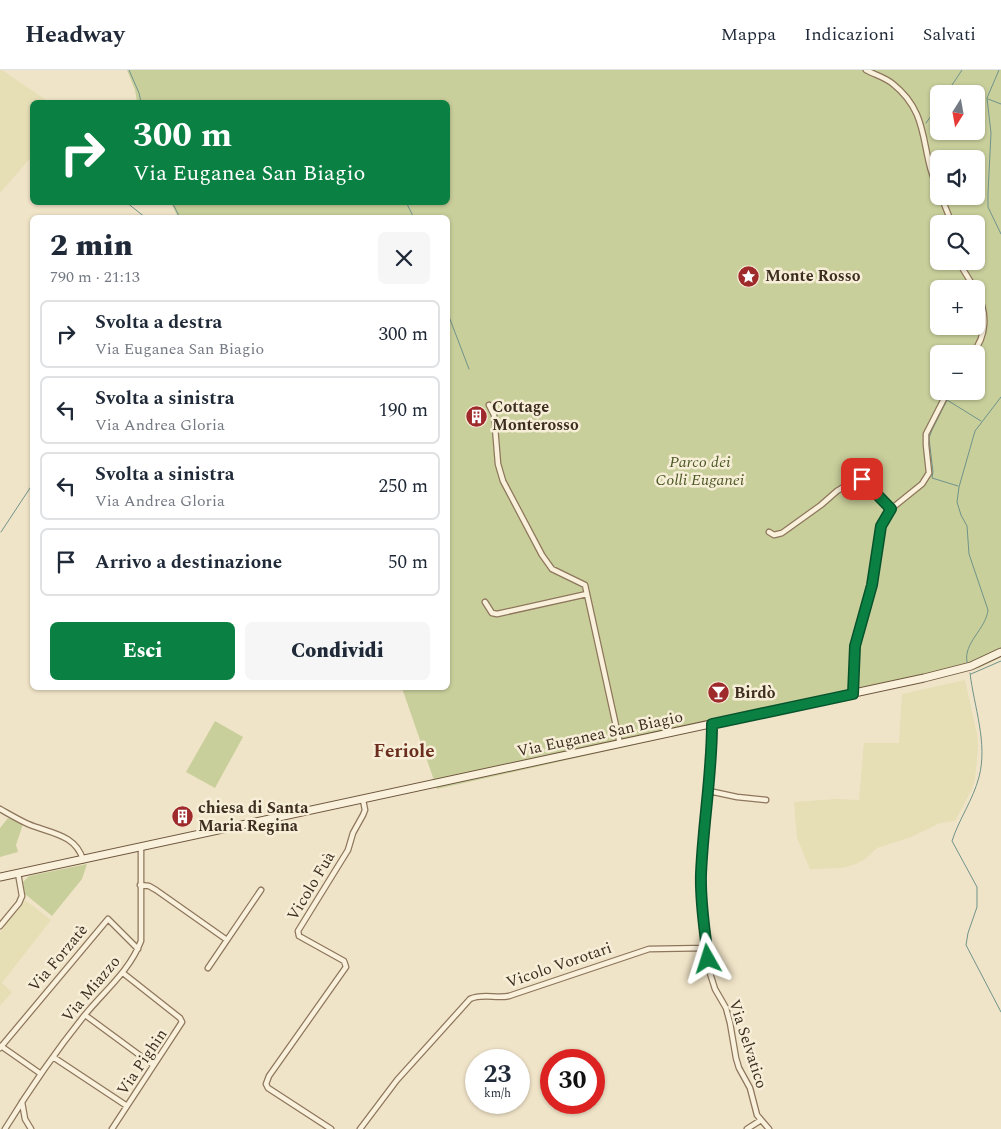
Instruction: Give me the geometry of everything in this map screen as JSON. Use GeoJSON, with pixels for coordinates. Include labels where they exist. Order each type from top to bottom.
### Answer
{"type":"FeatureCollection","features":[{"type":"Feature","properties":{"kind":"main road","name":"Via Euganea San Biagio"},"geometry":{"type":"LineString","coordinates":[[0,878],[853,694],[967,667],[1001,652]]}},
{"type":"Feature","properties":{"kind":"street"},"geometry":{"type":"LineString","coordinates":[[866,70],[893,84],[912,104],[921,124],[930,167]]}},
{"type":"Feature","properties":{"kind":"street"},"geometry":{"type":"LineString","coordinates":[[853,694],[855,646],[872,585],[881,526],[891,509],[928,477],[926,434],[943,400]]}},
{"type":"Feature","properties":{"kind":"street"},"geometry":{"type":"LineString","coordinates":[[489,405],[494,416],[498,464],[502,476],[542,555],[552,569],[584,585],[620,744]]}},
{"type":"Feature","properties":{"kind":"street"},"geometry":{"type":"LineString","coordinates":[[769,532],[774,535],[782,533],[822,506],[837,491],[858,478],[867,483],[891,509]]}},
{"type":"Feature","properties":{"kind":"street"},"geometry":{"type":"LineString","coordinates":[[485,602],[492,613],[497,614],[587,594]]}},
{"type":"Feature","properties":{"kind":"street","name":"Via Selvatico"},"geometry":{"type":"LineString","coordinates":[[712,724],[710,791],[701,874],[701,902],[711,979],[726,1008],[736,1058],[748,1083],[758,1115],[769,1129]]}},
{"type":"Feature","properties":{"kind":"street"},"geometry":{"type":"LineString","coordinates":[[710,791],[742,798],[766,800]]}},
{"type":"Feature","properties":{"kind":"street","name":"Vicolo Fuà"},"geometry":{"type":"LineString","coordinates":[[331,1129],[268,1088],[266,1084],[269,1076],[346,966],[344,961],[299,936],[298,931],[348,850],[353,833],[365,810],[363,800]]}},
{"type":"Feature","properties":{"kind":"street"},"geometry":{"type":"LineString","coordinates":[[0,809],[29,824],[66,838],[80,852],[83,861]]}},
{"type":"Feature","properties":{"kind":"street","name":"Via Miazzo"},"geometry":{"type":"LineString","coordinates":[[5,1129],[41,1074],[85,1015],[123,973],[138,949],[141,941],[141,848]]}},
{"type":"Feature","properties":{"kind":"street"},"geometry":{"type":"LineString","coordinates":[[0,926],[19,903],[22,896],[18,874]]}},
{"type":"Feature","properties":{"kind":"street"},"geometry":{"type":"LineString","coordinates":[[140,885],[149,886],[156,890],[226,940]]}},
{"type":"Feature","properties":{"kind":"street"},"geometry":{"type":"LineString","coordinates":[[208,968],[261,890]]}},
{"type":"Feature","properties":{"kind":"street","name":"Via Forzatè"},"geometry":{"type":"LineString","coordinates":[[41,1074],[1,1047],[108,920],[138,949]]}},
{"type":"Feature","properties":{"kind":"street","name":"Vicolo Vorotari"},"geometry":{"type":"LineString","coordinates":[[360,1129],[397,1080],[470,999],[476,996],[502,998],[649,949],[707,948]]}},
{"type":"Feature","properties":{"kind":"street","name":"Via Pighin"},"geometry":{"type":"LineString","coordinates":[[112,1129],[182,1022],[180,1018],[123,973]]}},
{"type":"Feature","properties":{"kind":"street"},"geometry":{"type":"LineString","coordinates":[[85,1015],[153,1065]]}},
{"type":"Feature","properties":{"kind":"street"},"geometry":{"type":"LineString","coordinates":[[54,1057],[127,1106]]}},
{"type":"Feature","properties":{"kind":"street"},"geometry":{"type":"LineString","coordinates":[[22,1102],[24,1117],[31,1129]]}},
{"type":"Feature","properties":{"kind":"street"},"geometry":{"type":"LineString","coordinates":[[14,1115],[19,1114],[24,1117]]}},
{"type":"Feature","properties":{"kind":"street"},"geometry":{"type":"LineString","coordinates":[[747,1129],[761,1120]]}},
{"type":"Feature","properties":{"kind":"shaded area"},"geometry":{"type":"Polygon","coordinates":[[[0,70],[2,70],[46,100],[30,100],[30,158],[0,193],[0,70]]]}},
{"type":"Feature","properties":{"kind":"shaded area"},"geometry":{"type":"Polygon","coordinates":[[[965,680],[977,734],[978,749],[972,789],[955,821],[940,823],[911,837],[877,848],[856,864],[842,868],[810,869],[797,838],[794,802],[836,799],[859,800],[864,743],[899,743],[902,694],[965,680]]]}},
{"type":"Feature","properties":{"kind":"shaded area"},"geometry":{"type":"Polygon","coordinates":[[[25,900],[51,920],[2,983],[12,992],[0,1006],[0,932],[25,900]]]}},
{"type":"Feature","properties":{"kind":"green space","name":"Parco dei Colli Euganei"},"geometry":{"type":"Polygon","coordinates":[[[127,70],[1001,70],[1001,657],[979,668],[437,789],[403,690],[450,690],[450,215],[177,215],[172,205],[450,205],[450,100],[137,100],[127,70]]]}},
{"type":"Feature","properties":{"kind":"green space"},"geometry":{"type":"Polygon","coordinates":[[[215,721],[243,737],[215,788],[186,772],[215,721]]]}},
{"type":"Feature","properties":{"kind":"green space"},"geometry":{"type":"Polygon","coordinates":[[[8,818],[23,824],[16,845],[18,852],[0,857],[0,828],[8,818]]]}},
{"type":"Feature","properties":{"kind":"green space"},"geometry":{"type":"Polygon","coordinates":[[[87,864],[82,879],[52,916],[25,894],[23,882],[29,876],[87,864]]]}},
{"type":"Feature","properties":{"kind":"waterway"},"geometry":{"type":"LineString","coordinates":[[129,70],[141,100]]}},
{"type":"Feature","properties":{"kind":"waterway"},"geometry":{"type":"LineString","coordinates":[[952,85],[962,70]]}},
{"type":"Feature","properties":{"kind":"waterway"},"geometry":{"type":"LineString","coordinates":[[999,70],[987,98],[991,133],[988,207],[1001,234]]}},
{"type":"Feature","properties":{"kind":"waterway"},"geometry":{"type":"LineString","coordinates":[[988,99],[1001,104]]}},
{"type":"Feature","properties":{"kind":"waterway"},"geometry":{"type":"LineString","coordinates":[[926,123],[930,117]]}},
{"type":"Feature","properties":{"kind":"waterway"},"geometry":{"type":"LineString","coordinates":[[130,205],[142,215]]}},
{"type":"Feature","properties":{"kind":"waterway"},"geometry":{"type":"LineString","coordinates":[[174,205],[178,215]]}},
{"type":"Feature","properties":{"kind":"waterway"},"geometry":{"type":"LineString","coordinates":[[408,205],[412,215]]}},
{"type":"Feature","properties":{"kind":"waterway"},"geometry":{"type":"LineString","coordinates":[[450,319],[469,369]]}},
{"type":"Feature","properties":{"kind":"waterway"},"geometry":{"type":"LineString","coordinates":[[967,662],[968,649],[988,610],[969,554],[967,526],[957,502],[959,487],[975,431],[1001,397]]}},
{"type":"Feature","properties":{"kind":"waterway"},"geometry":{"type":"LineString","coordinates":[[958,486],[932,478],[929,438],[947,400],[981,421]]}},
{"type":"Feature","properties":{"kind":"waterway"},"geometry":{"type":"LineString","coordinates":[[1,532],[30,488]]}},
{"type":"Feature","properties":{"kind":"waterway"},"geometry":{"type":"LineString","coordinates":[[971,674],[1001,661]]}},
{"type":"Feature","properties":{"kind":"waterway"},"geometry":{"type":"LineString","coordinates":[[970,673],[981,738],[981,764],[979,777],[970,802],[952,841],[977,887],[977,907],[966,945],[1001,1012]]}},
{"type":"Feature","properties":{"kind":"place","name":"Monte Rosso"},"geometry":{"type":"Point","coordinates":[749,276]}},
{"type":"Feature","properties":{"kind":"place","name":"Cottage Monterosso"},"geometry":{"type":"Point","coordinates":[476,416]}},
{"type":"Feature","properties":{"kind":"place","name":"Birdò"},"geometry":{"type":"Point","coordinates":[718,693]}},
{"type":"Feature","properties":{"kind":"place","name":"chiesa di Santa Maria Regina"},"geometry":{"type":"Point","coordinates":[182,817]}},
{"type":"Feature","properties":{"kind":"district","name":"Feriole"},"geometry":{"type":"Point","coordinates":[404,751]}},
{"type":"Feature","properties":{"kind":"route"},"geometry":{"type":"LineString","coordinates":[[708,959],[701,902],[701,874],[710,791],[712,724],[853,694],[855,646],[872,585],[881,526],[891,509],[862,479]]}}]}
